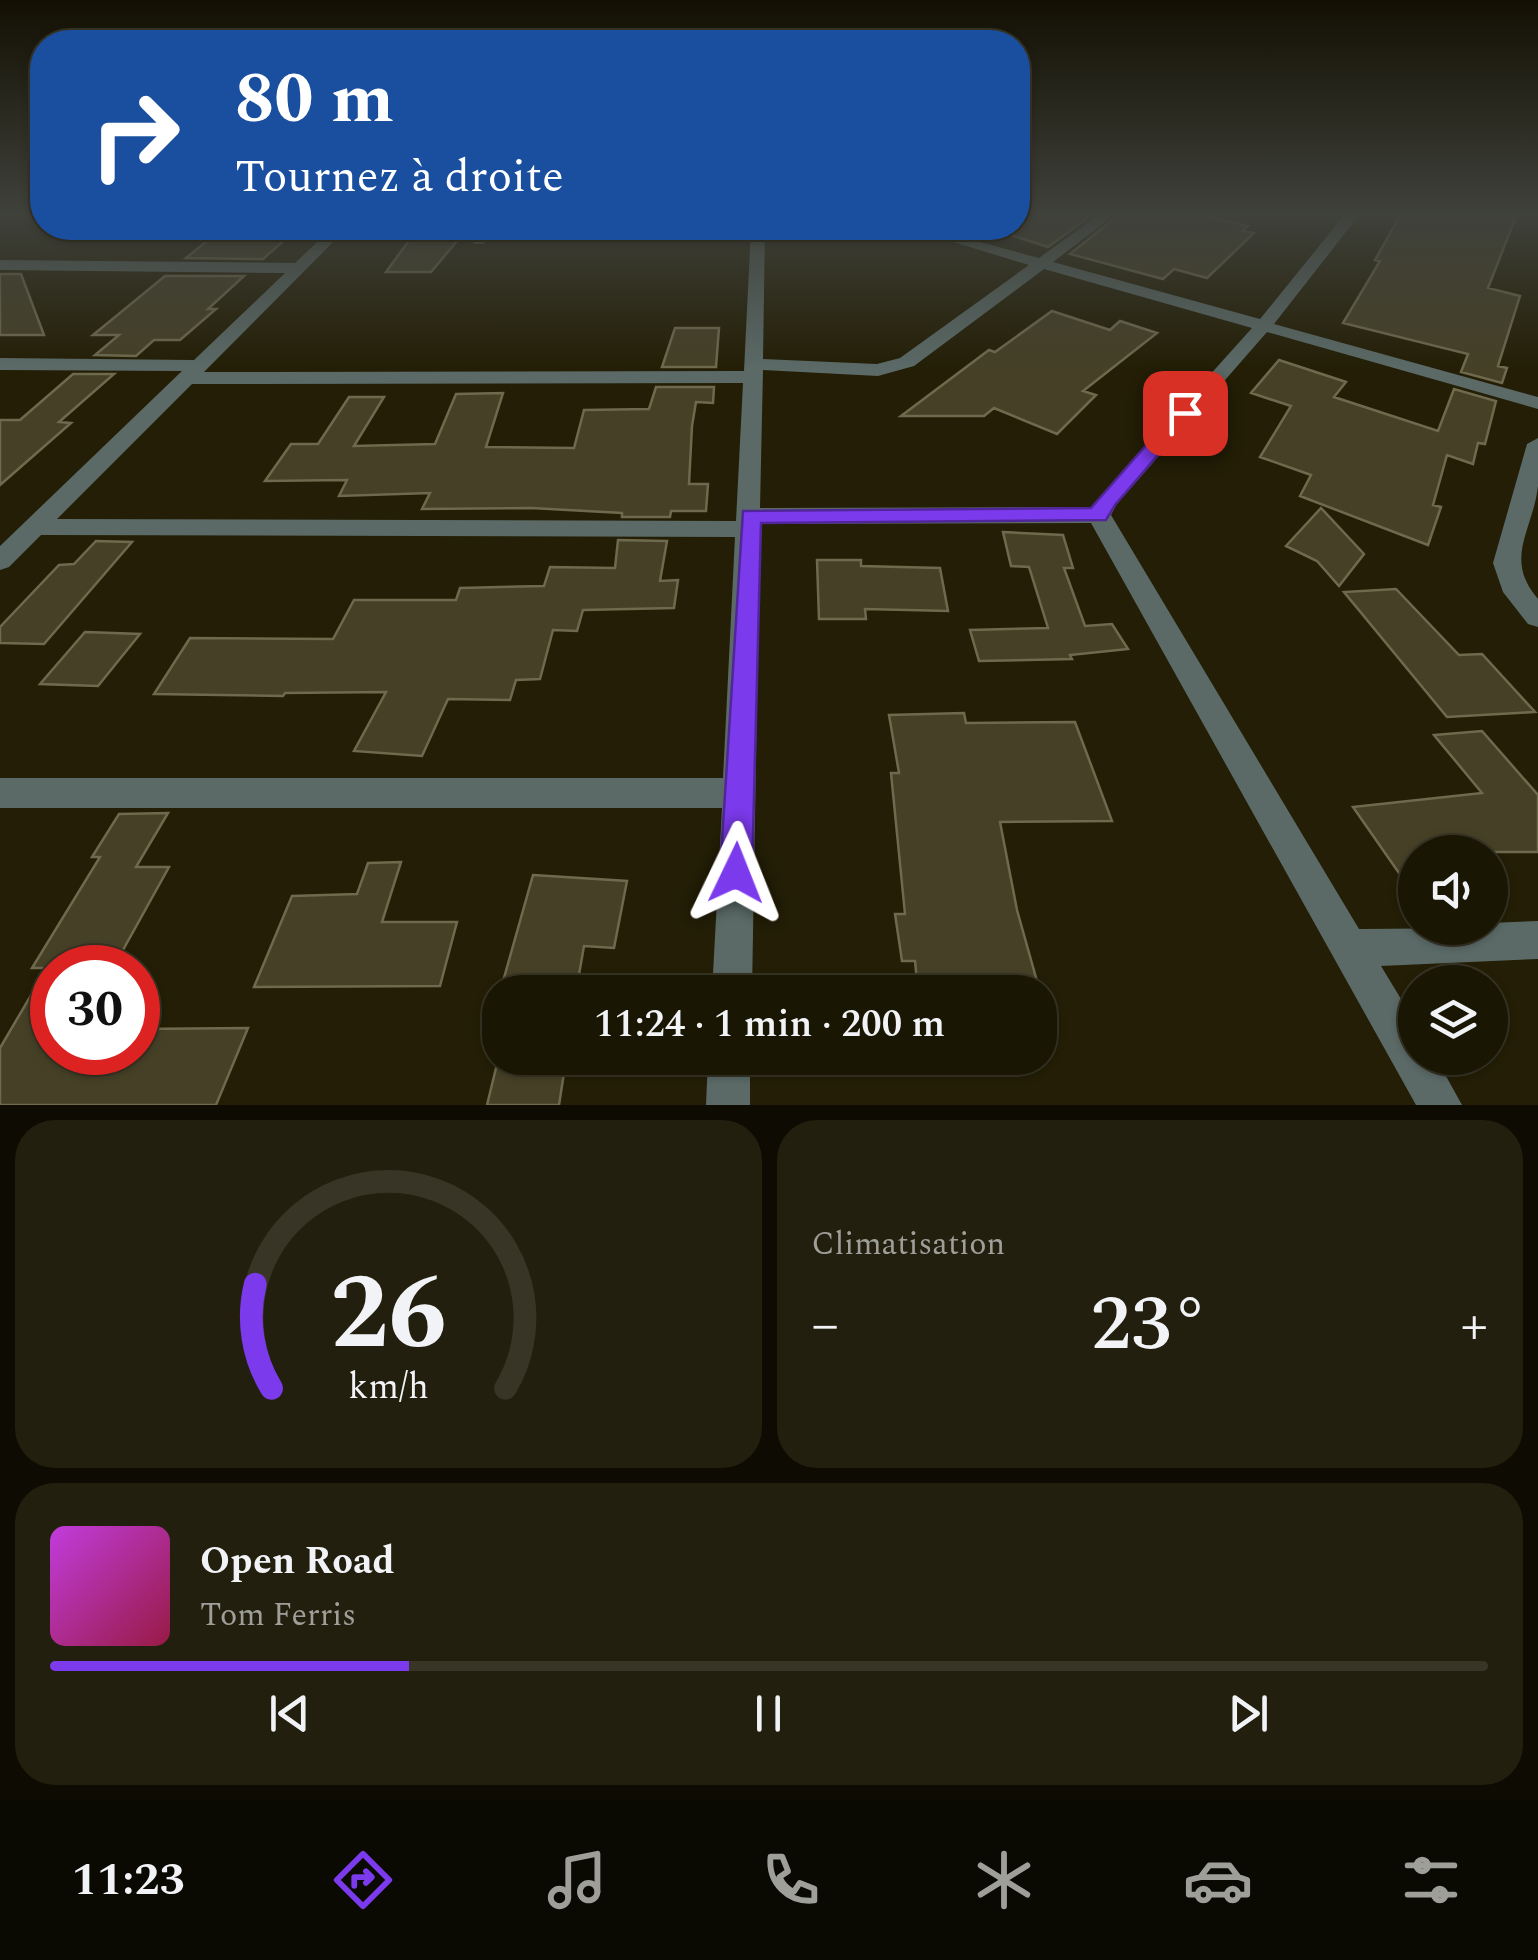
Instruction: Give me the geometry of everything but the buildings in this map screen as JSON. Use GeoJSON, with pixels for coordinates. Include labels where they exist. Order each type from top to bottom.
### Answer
{"type":"FeatureCollection","features":[{"type":"Feature","properties":{"kind":"street"},"geometry":{"type":"LineString","coordinates":[[56,266],[298,268]]}},
{"type":"Feature","properties":{"kind":"street"},"geometry":{"type":"LineString","coordinates":[[0,560],[301,266]]}},
{"type":"Feature","properties":{"kind":"street"},"geometry":{"type":"LineString","coordinates":[[733,975],[757,266]]}},
{"type":"Feature","properties":{"kind":"street"},"geometry":{"type":"LineString","coordinates":[[0,364],[192,372],[878,370],[907,362],[1040,266]]}},
{"type":"Feature","properties":{"kind":"street"},"geometry":{"type":"LineString","coordinates":[[1058,266],[1538,403]]}},
{"type":"Feature","properties":{"kind":"street"},"geometry":{"type":"LineString","coordinates":[[1099,515],[1105,502],[1264,324],[1310,266]]}},
{"type":"Feature","properties":{"kind":"street"},"geometry":{"type":"LineString","coordinates":[[1538,444],[1506,563],[1512,586],[1538,617]]}},
{"type":"Feature","properties":{"kind":"street"},"geometry":{"type":"LineString","coordinates":[[34,526],[750,522],[1099,515]]}},
{"type":"Feature","properties":{"kind":"street"},"geometry":{"type":"LineString","coordinates":[[1099,515],[1440,1105]]}},
{"type":"Feature","properties":{"kind":"street"},"geometry":{"type":"LineString","coordinates":[[0,793],[739,793]]}},
{"type":"Feature","properties":{"kind":"street"},"geometry":{"type":"LineString","coordinates":[[1350,948],[1538,940]]}},
{"type":"Feature","properties":{"kind":"street"},"geometry":{"type":"LineString","coordinates":[[728,1105],[729,1075]]}},
{"type":"Feature","properties":{"kind":"route"},"geometry":{"type":"LineString","coordinates":[[736,873],[750,516],[1099,515],[1105,502],[1185,413]]}}]}
